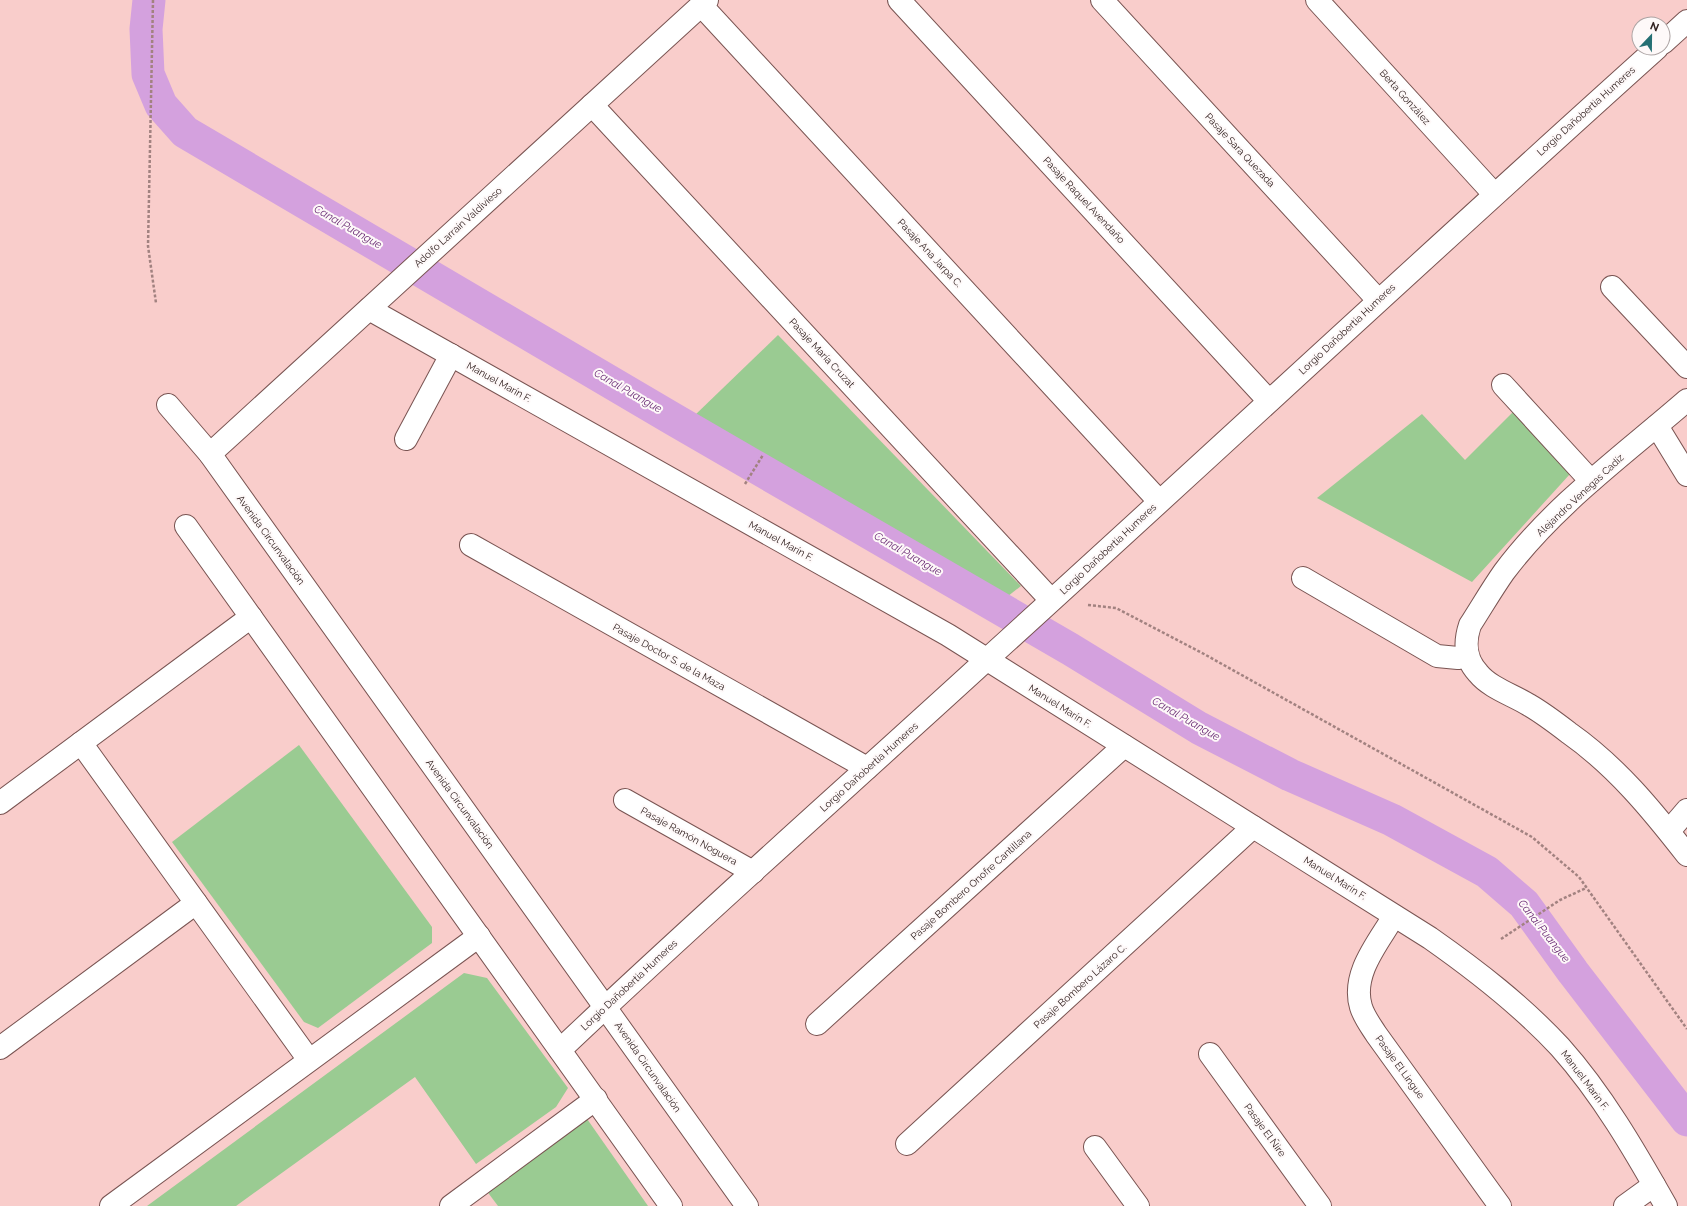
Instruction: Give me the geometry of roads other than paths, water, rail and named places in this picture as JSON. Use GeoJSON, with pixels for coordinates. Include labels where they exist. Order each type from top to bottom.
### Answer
{"type":"FeatureCollection","features":[{"type":"Feature","properties":{"kind":"street","name":"Pasaje Raquel Avendaño"},"geometry":{"type":"LineString","coordinates":[[899,0],[1269,401]]}},
{"type":"Feature","properties":{"kind":"street","name":"Pasaje Sara Quezada"},"geometry":{"type":"LineString","coordinates":[[1102,0],[1378,300]]}},
{"type":"Feature","properties":{"kind":"street","name":"Berta González"},"geometry":{"type":"LineString","coordinates":[[1317,0],[1494,194]]}},
{"type":"Feature","properties":{"kind":"street","name":"Adolfo Larraín Valdivieso"},"geometry":{"type":"LineString","coordinates":[[210,454],[704,2]]}},
{"type":"Feature","properties":{"kind":"street","name":"Pasaje Ana Jarpa C."},"geometry":{"type":"LineString","coordinates":[[704,2],[1159,502]]}},
{"type":"Feature","properties":{"kind":"street"},"geometry":{"type":"LineString","coordinates":[[1671,36],[1687,21]]}},
{"type":"Feature","properties":{"kind":"street","name":"Lorgio Dañobertia Humeres"},"geometry":{"type":"LineString","coordinates":[[560,1050],[605,1007],[987,660],[1494,194],[1648,56]]}},
{"type":"Feature","properties":{"kind":"street","name":"Pasaje María Cruzat"},"geometry":{"type":"LineString","coordinates":[[592,105],[1046,606]]}},
{"type":"Feature","properties":{"kind":"street"},"geometry":{"type":"LineString","coordinates":[[1612,286],[1687,367]]}},
{"type":"Feature","properties":{"kind":"street","name":"Manuel Marín F."},"geometry":{"type":"LineString","coordinates":[[369,309],[948,636],[1430,938],[1494,985],[1531,1018],[1550,1038],[1585,1078],[1607,1109],[1666,1206]]}},
{"type":"Feature","properties":{"kind":"street"},"geometry":{"type":"LineString","coordinates":[[406,439],[450,355]]}},
{"type":"Feature","properties":{"kind":"street"},"geometry":{"type":"LineString","coordinates":[[1503,385],[1591,481]]}},
{"type":"Feature","properties":{"kind":"street","name":"Alejandro Venegas Cadíz"},"geometry":{"type":"LineString","coordinates":[[1687,400],[1591,481],[1530,541],[1504,572],[1470,625],[1467,635],[1467,655],[1472,666],[1479,675],[1488,682],[1531,706],[1571,734],[1606,763],[1638,795],[1687,855]]}},
{"type":"Feature","properties":{"kind":"street","name":"Avenida Circunvalación"},"geometry":{"type":"LineString","coordinates":[[168,405],[210,454],[747,1206]]}},
{"type":"Feature","properties":{"kind":"street"},"geometry":{"type":"LineString","coordinates":[[1657,426],[1687,475]]}},
{"type":"Feature","properties":{"kind":"street"},"geometry":{"type":"LineString","coordinates":[[186,526],[671,1206]]}},
{"type":"Feature","properties":{"kind":"street","name":"Pasaje Doctor S. de la Maza"},"geometry":{"type":"LineString","coordinates":[[471,545],[867,768]]}},
{"type":"Feature","properties":{"kind":"street"},"geometry":{"type":"LineString","coordinates":[[1303,578],[1437,656],[1458,658],[1467,655]]}},
{"type":"Feature","properties":{"kind":"street"},"geometry":{"type":"LineString","coordinates":[[0,803],[251,617]]}},
{"type":"Feature","properties":{"kind":"street"},"geometry":{"type":"LineString","coordinates":[[81,743],[310,1060]]}},
{"type":"Feature","properties":{"kind":"street","name":"Pasaje Bombero Onofre Cantillana"},"geometry":{"type":"LineString","coordinates":[[817,1024],[1124,746]]}},
{"type":"Feature","properties":{"kind":"street","name":"Pasaje Ramón Noguera"},"geometry":{"type":"LineString","coordinates":[[625,800],[753,872]]}},
{"type":"Feature","properties":{"kind":"street"},"geometry":{"type":"LineString","coordinates":[[1669,832],[1687,810]]}},
{"type":"Feature","properties":{"kind":"street","name":"Pasaje Bombero Lázaro C."},"geometry":{"type":"LineString","coordinates":[[907,1144],[1253,827]]}},
{"type":"Feature","properties":{"kind":"street"},"geometry":{"type":"LineString","coordinates":[[0,1048],[196,903]]}},
{"type":"Feature","properties":{"kind":"street","name":"Pasaje El Lingue"},"geometry":{"type":"LineString","coordinates":[[1394,916],[1364,968],[1360,979],[1359,991],[1361,1007],[1376,1034],[1500,1206]]}},
{"type":"Feature","properties":{"kind":"street"},"geometry":{"type":"LineString","coordinates":[[111,1206],[478,936]]}},
{"type":"Feature","properties":{"kind":"street","name":"Pasaje El Ñire"},"geometry":{"type":"LineString","coordinates":[[1210,1054],[1320,1206]]}},
{"type":"Feature","properties":{"kind":"street"},"geometry":{"type":"LineString","coordinates":[[451,1206],[475,1199],[596,1099]]}},
{"type":"Feature","properties":{"kind":"street"},"geometry":{"type":"LineString","coordinates":[[1095,1147],[1138,1206]]}},
{"type":"Feature","properties":{"kind":"street"},"geometry":{"type":"LineString","coordinates":[[1626,1206],[1654,1185]]}},
{"type":"Feature","properties":{"kind":"waterway","name":"Canal Puangue"},"geometry":{"type":"LineString","coordinates":[[149,0],[146,29],[148,74],[161,105],[185,132],[673,419],[1070,649],[1199,728],[1290,775],[1392,820],[1487,872],[1524,904],[1573,972],[1687,1120]]}}]}
